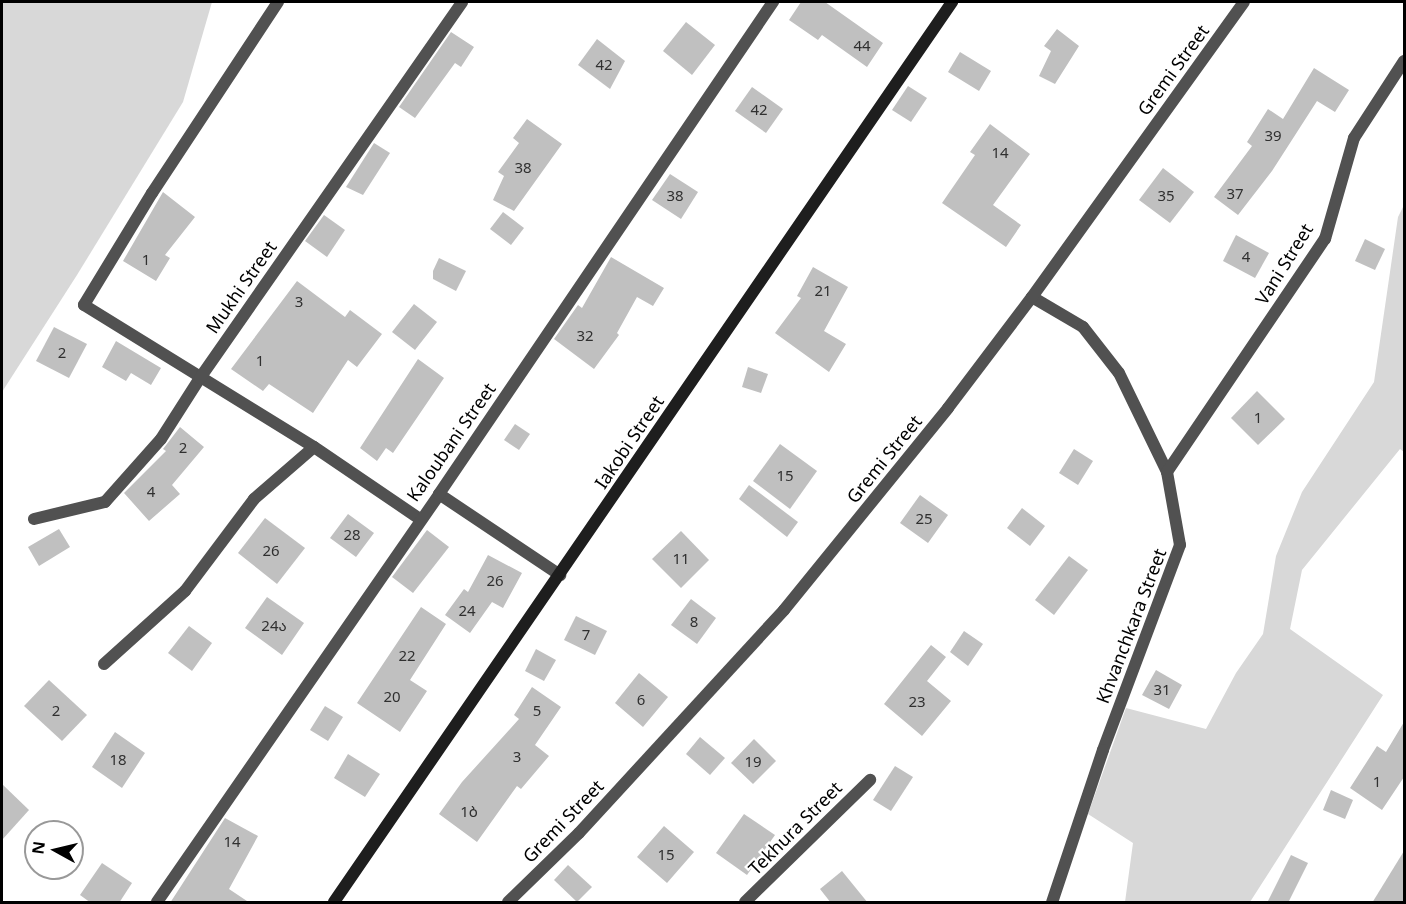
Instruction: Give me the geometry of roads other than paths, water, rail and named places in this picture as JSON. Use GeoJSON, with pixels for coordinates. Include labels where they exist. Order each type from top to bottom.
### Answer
{"type":"FeatureCollection","features":[{"type":"Feature","properties":{"kind":"street"},"geometry":{"type":"LineString","coordinates":[[278,2],[152,193],[84,306],[314,447],[420,519]]}},
{"type":"Feature","properties":{"kind":"street","name":"Mukhi Street"},"geometry":{"type":"LineString","coordinates":[[34,519],[105,502],[161,439],[200,378],[462,2]]}},
{"type":"Feature","properties":{"kind":"street","name":"Kaloubani Street"},"geometry":{"type":"LineString","coordinates":[[157,903],[439,494],[773,2]]}},
{"type":"Feature","properties":{"kind":"street","name":"Iakobi Street"},"geometry":{"type":"LineString","coordinates":[[334,903],[952,2]]}},
{"type":"Feature","properties":{"kind":"street","name":"Gremi Street"},"geometry":{"type":"LineString","coordinates":[[508,903],[579,833],[784,610],[948,408],[1032,297],[1244,2]]}},
{"type":"Feature","properties":{"kind":"street","name":"Vani Street"},"geometry":{"type":"LineString","coordinates":[[1167,472],[1325,239],[1354,138],[1404,61]]}},
{"type":"Feature","properties":{"kind":"street","name":"Khvanchkara Street"},"geometry":{"type":"LineString","coordinates":[[1032,297],[1083,327],[1119,373],[1167,472],[1180,545],[1103,750],[1052,903]]}},
{"type":"Feature","properties":{"kind":"street"},"geometry":{"type":"LineString","coordinates":[[104,664],[185,591],[254,499],[314,447]]}},
{"type":"Feature","properties":{"kind":"street"},"geometry":{"type":"LineString","coordinates":[[439,494],[560,575]]}},
{"type":"Feature","properties":{"kind":"street","name":"Tekhura Street"},"geometry":{"type":"LineString","coordinates":[[745,903],[870,780]]}}]}
